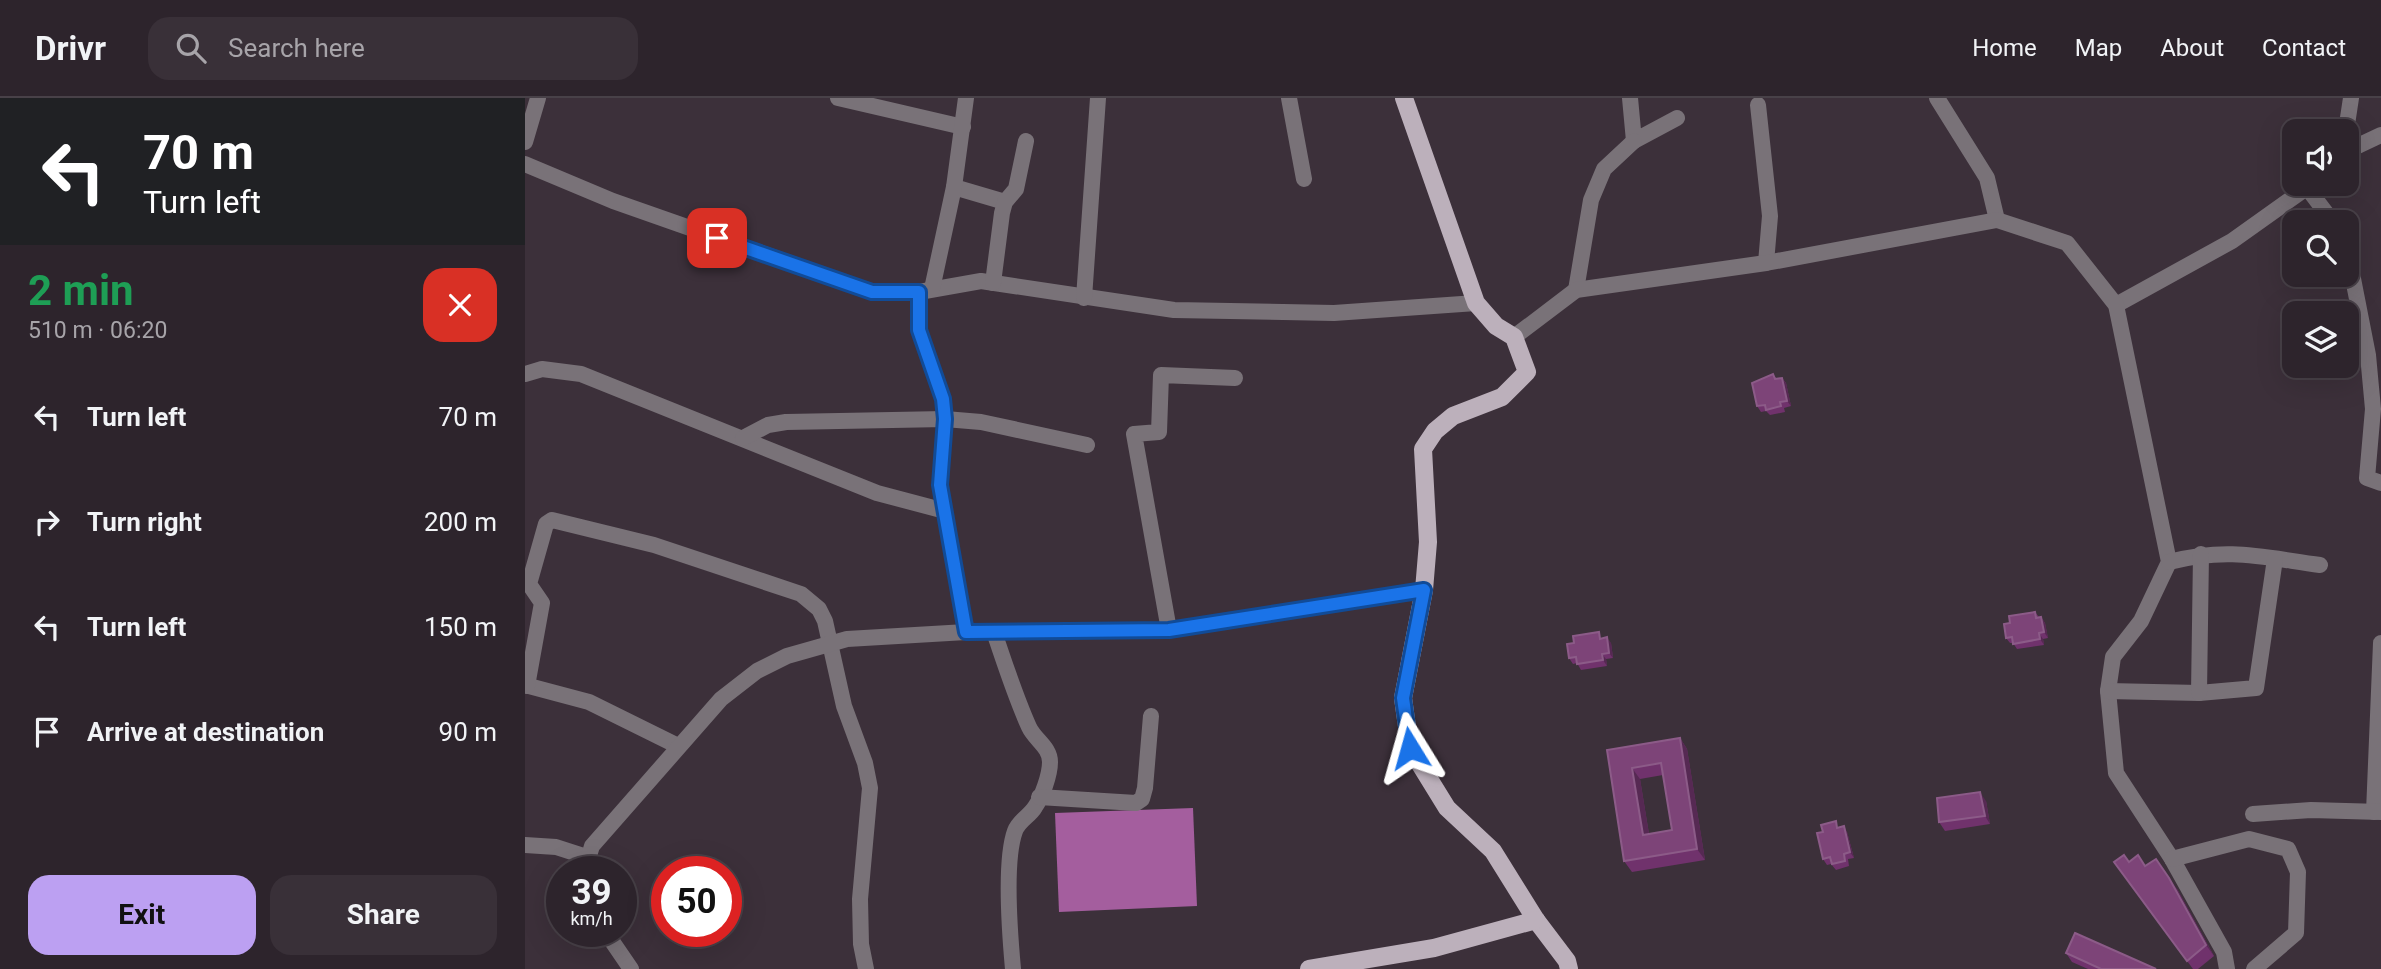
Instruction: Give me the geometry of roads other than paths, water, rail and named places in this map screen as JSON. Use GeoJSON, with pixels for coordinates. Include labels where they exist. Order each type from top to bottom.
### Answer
{"type":"FeatureCollection","features":[{"type":"Feature","properties":{"kind":"main road"},"geometry":{"type":"LineString","coordinates":[[1404,98],[1476,303],[1496,326],[1514,337],[1527,372],[1502,397],[1453,416],[1434,431],[1423,449],[1428,542],[1424,590],[1403,698],[1410,748],[1447,808],[1493,851],[1536,920],[1567,961],[1569,969]]}},
{"type":"Feature","properties":{"kind":"main road"},"geometry":{"type":"LineString","coordinates":[[1309,969],[1341,966],[1434,948],[1536,920]]}},
{"type":"Feature","properties":{"kind":"street"},"geometry":{"type":"LineString","coordinates":[[525,142],[538,98]]}},
{"type":"Feature","properties":{"kind":"street"},"geometry":{"type":"LineString","coordinates":[[838,98],[963,127]]}},
{"type":"Feature","properties":{"kind":"street"},"geometry":{"type":"LineString","coordinates":[[966,98],[954,187],[926,291],[919,330],[943,399],[945,419],[940,485],[966,632]]}},
{"type":"Feature","properties":{"kind":"street"},"geometry":{"type":"LineString","coordinates":[[1084,298],[1098,98]]}},
{"type":"Feature","properties":{"kind":"street"},"geometry":{"type":"LineString","coordinates":[[1289,98],[1304,178]]}},
{"type":"Feature","properties":{"kind":"street"},"geometry":{"type":"LineString","coordinates":[[1630,98],[1634,141]]}},
{"type":"Feature","properties":{"kind":"street"},"geometry":{"type":"LineString","coordinates":[[1937,98],[1987,178],[1997,220]]}},
{"type":"Feature","properties":{"kind":"street"},"geometry":{"type":"LineString","coordinates":[[2348,119],[2351,98]]}},
{"type":"Feature","properties":{"kind":"street"},"geometry":{"type":"LineString","coordinates":[[1758,105],[1770,216],[1766,262]]}},
{"type":"Feature","properties":{"kind":"street"},"geometry":{"type":"LineString","coordinates":[[1576,290],[1586,244],[1591,200],[1604,169],[1634,141],[1677,118]]}},
{"type":"Feature","properties":{"kind":"street"},"geometry":{"type":"LineString","coordinates":[[2359,145],[2381,135]]}},
{"type":"Feature","properties":{"kind":"street"},"geometry":{"type":"LineString","coordinates":[[993,283],[1005,202],[1016,189],[1026,141]]}},
{"type":"Feature","properties":{"kind":"street"},"geometry":{"type":"LineString","coordinates":[[525,164],[613,201],[872,292],[926,291],[981,281],[1174,310],[1334,313],[1476,303]]}},
{"type":"Feature","properties":{"kind":"street"},"geometry":{"type":"LineString","coordinates":[[954,187],[1005,202]]}},
{"type":"Feature","properties":{"kind":"street"},"geometry":{"type":"LineString","coordinates":[[2116,305],[2232,240],[2296,196]]}},
{"type":"Feature","properties":{"kind":"street"},"geometry":{"type":"LineString","coordinates":[[1514,337],[1576,290],[1766,262],[1997,220],[2067,243],[2116,305],[2169,562],[2141,621],[2113,657],[2108,691],[2116,773],[2172,859],[2224,951],[2227,969]]}},
{"type":"Feature","properties":{"kind":"street"},"geometry":{"type":"LineString","coordinates":[[2355,287],[2368,355],[2373,409],[2367,478],[2381,483]]}},
{"type":"Feature","properties":{"kind":"street"},"geometry":{"type":"LineString","coordinates":[[525,374],[543,369],[581,374],[877,493],[945,511]]}},
{"type":"Feature","properties":{"kind":"street"},"geometry":{"type":"LineString","coordinates":[[1169,630],[1134,434],[1159,432],[1161,375],[1235,378]]}},
{"type":"Feature","properties":{"kind":"street"},"geometry":{"type":"LineString","coordinates":[[743,438],[768,425],[786,422],[945,419],[981,422],[1087,445]]}},
{"type":"Feature","properties":{"kind":"street"},"geometry":{"type":"LineString","coordinates":[[678,746],[589,702],[526,685],[542,604],[530,584],[547,524],[552,520],[654,545],[801,594],[819,609],[832,643],[844,706],[865,763],[870,788],[860,899],[861,944],[866,969]]}},
{"type":"Feature","properties":{"kind":"street"},"geometry":{"type":"LineString","coordinates":[[2169,562],[2201,554],[2230,552],[2320,565]]}},
{"type":"Feature","properties":{"kind":"street"},"geometry":{"type":"LineString","coordinates":[[2199,693],[2201,554]]}},
{"type":"Feature","properties":{"kind":"street"},"geometry":{"type":"LineString","coordinates":[[2108,691],[2199,693],[2256,688],[2275,559]]}},
{"type":"Feature","properties":{"kind":"street"},"geometry":{"type":"LineString","coordinates":[[589,856],[592,846],[721,699],[757,671],[787,656],[846,639],[966,632],[1169,630],[1424,590]]}},
{"type":"Feature","properties":{"kind":"street"},"geometry":{"type":"LineString","coordinates":[[994,632],[1021,709],[1033,735],[1048,751],[1050,771],[1035,808],[1015,829],[1011,844],[1010,938],[1013,969]]}},
{"type":"Feature","properties":{"kind":"street"},"geometry":{"type":"LineString","coordinates":[[2253,814],[2300,810],[2377,812],[2381,643]]}},
{"type":"Feature","properties":{"kind":"street"},"geometry":{"type":"LineString","coordinates":[[1039,797],[1125,805],[1142,799],[1151,716]]}},
{"type":"Feature","properties":{"kind":"street"},"geometry":{"type":"LineString","coordinates":[[2172,859],[2249,839],[2288,849],[2298,872],[2296,933],[2253,969]]}},
{"type":"Feature","properties":{"kind":"street"},"geometry":{"type":"LineString","coordinates":[[525,845],[556,847],[572,856]]}},
{"type":"Feature","properties":{"kind":"street"},"geometry":{"type":"LineString","coordinates":[[616,947],[631,969]]}}]}
